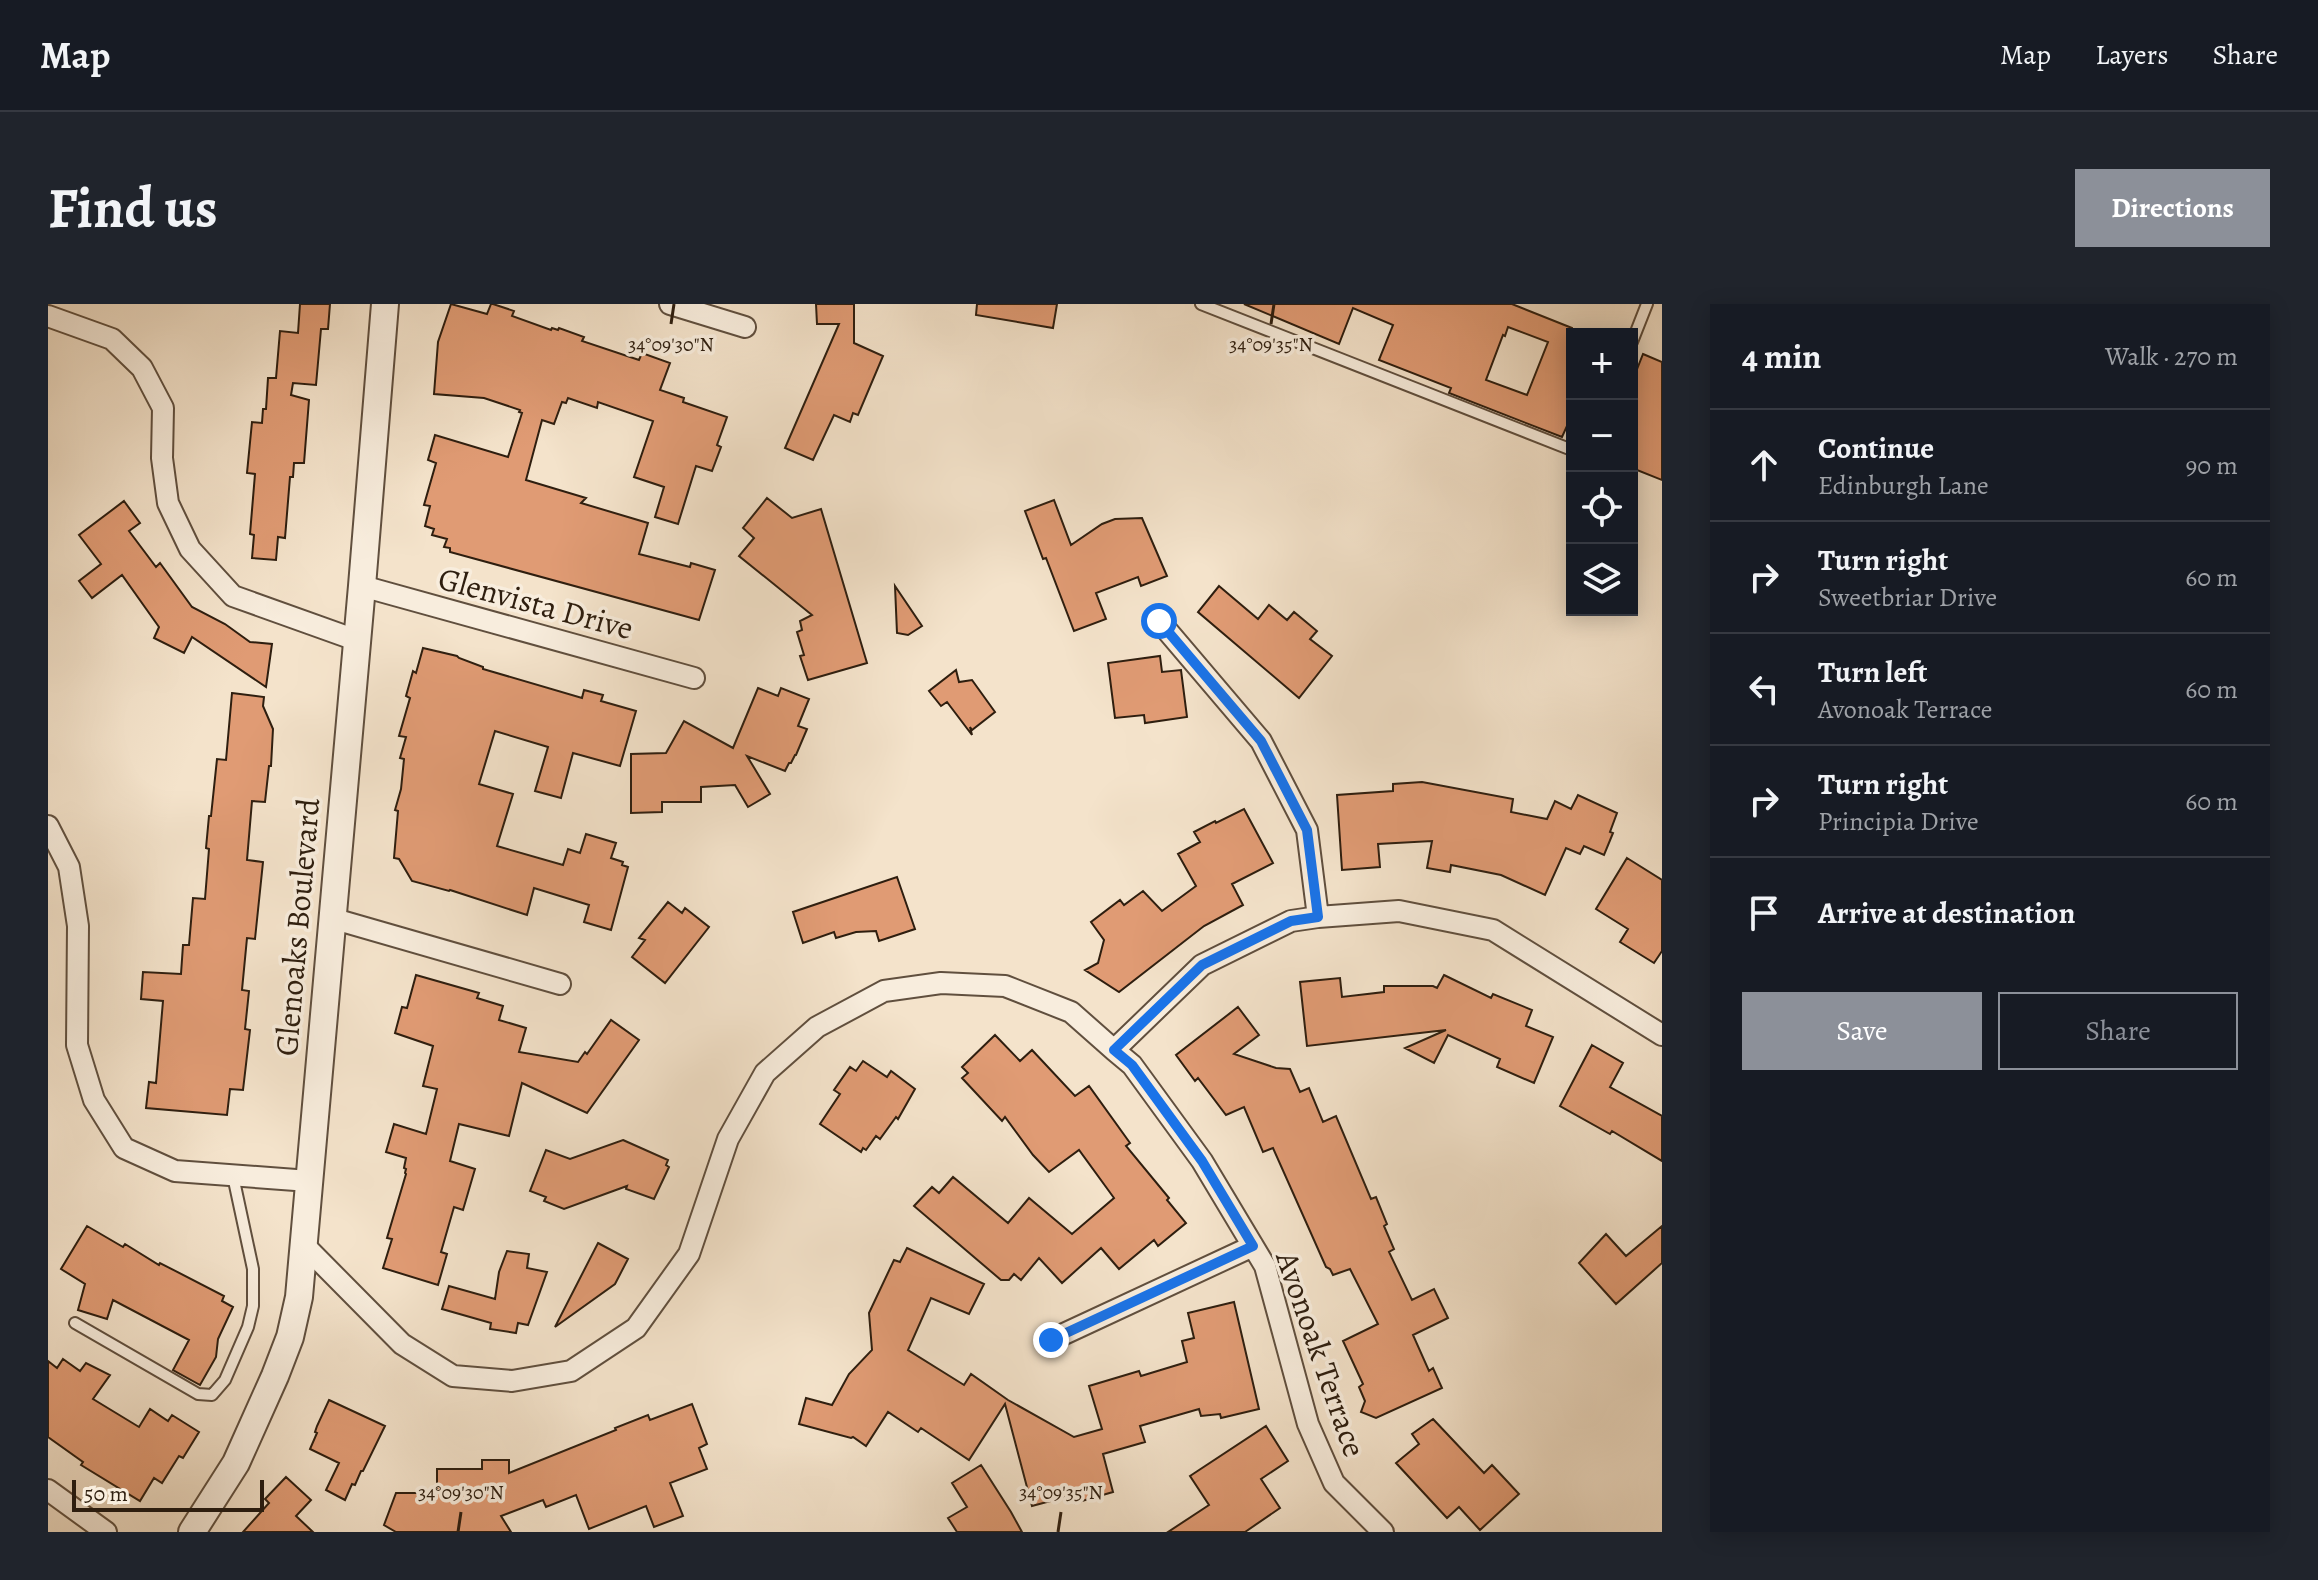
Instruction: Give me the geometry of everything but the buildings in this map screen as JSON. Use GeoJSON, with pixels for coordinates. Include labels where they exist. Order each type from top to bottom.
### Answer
{"type":"FeatureCollection","features":[{"type":"Feature","properties":{"kind":"street","name":"Glenoaks Boulevard"},"geometry":{"type":"LineString","coordinates":[[192,1532],[236,1463],[290,1337],[299,1297],[385,304]]}},
{"type":"Feature","properties":{"kind":"street"},"geometry":{"type":"LineString","coordinates":[[670,304],[745,327]]}},
{"type":"Feature","properties":{"kind":"street"},"geometry":{"type":"LineString","coordinates":[[48,316],[112,339],[142,368],[163,408],[162,458],[168,503],[190,549],[233,596],[356,640]]}},
{"type":"Feature","properties":{"kind":"street","name":"Glenvista Drive"},"geometry":{"type":"LineString","coordinates":[[362,586],[694,678]]}},
{"type":"Feature","properties":{"kind":"street"},"geometry":{"type":"LineString","coordinates":[[1159,621],[1261,741],[1307,830],[1318,917]]}},
{"type":"Feature","properties":{"kind":"street"},"geometry":{"type":"LineString","coordinates":[[48,826],[69,867],[78,926],[77,1045],[94,1100],[124,1148],[175,1171],[309,1181]]}},
{"type":"Feature","properties":{"kind":"street"},"geometry":{"type":"LineString","coordinates":[[1114,1050],[1202,965],[1291,921],[1399,911],[1493,930],[1662,1035]]}},
{"type":"Feature","properties":{"kind":"street"},"geometry":{"type":"LineString","coordinates":[[331,918],[560,984]]}},
{"type":"Feature","properties":{"kind":"street","name":"Avonoak Terrace"},"geometry":{"type":"LineString","coordinates":[[305,1246],[402,1344],[453,1376],[512,1381],[571,1371],[636,1328],[689,1254],[728,1139],[765,1073],[817,1027],[884,991],[941,983],[1005,986],[1071,1012],[1132,1065],[1202,1161],[1265,1266],[1308,1424],[1334,1483],[1383,1532]]}},
{"type":"Feature","properties":{"kind":"street"},"geometry":{"type":"LineString","coordinates":[[1051,1340],[1253,1246]]}},
{"type":"Feature","properties":{"kind":"street"},"geometry":{"type":"LineString","coordinates":[[48,1490],[106,1532]]}},
{"type":"Feature","properties":{"kind":"lane"},"geometry":{"type":"LineString","coordinates":[[1201,304],[1566,448]]}},
{"type":"Feature","properties":{"kind":"lane"},"geometry":{"type":"LineString","coordinates":[[1638,328],[1647,304]]}},
{"type":"Feature","properties":{"kind":"lane"},"geometry":{"type":"LineString","coordinates":[[75,1323],[198,1394],[212,1395],[225,1380],[248,1327],[253,1306],[253,1269],[233,1176]]}},
{"type":"Feature","properties":{"kind":"route"},"geometry":{"type":"LineString","coordinates":[[1051,1340],[1253,1246],[1202,1161],[1132,1065],[1114,1050],[1202,965],[1291,921],[1318,917],[1307,830],[1261,741],[1159,621]]}}]}
